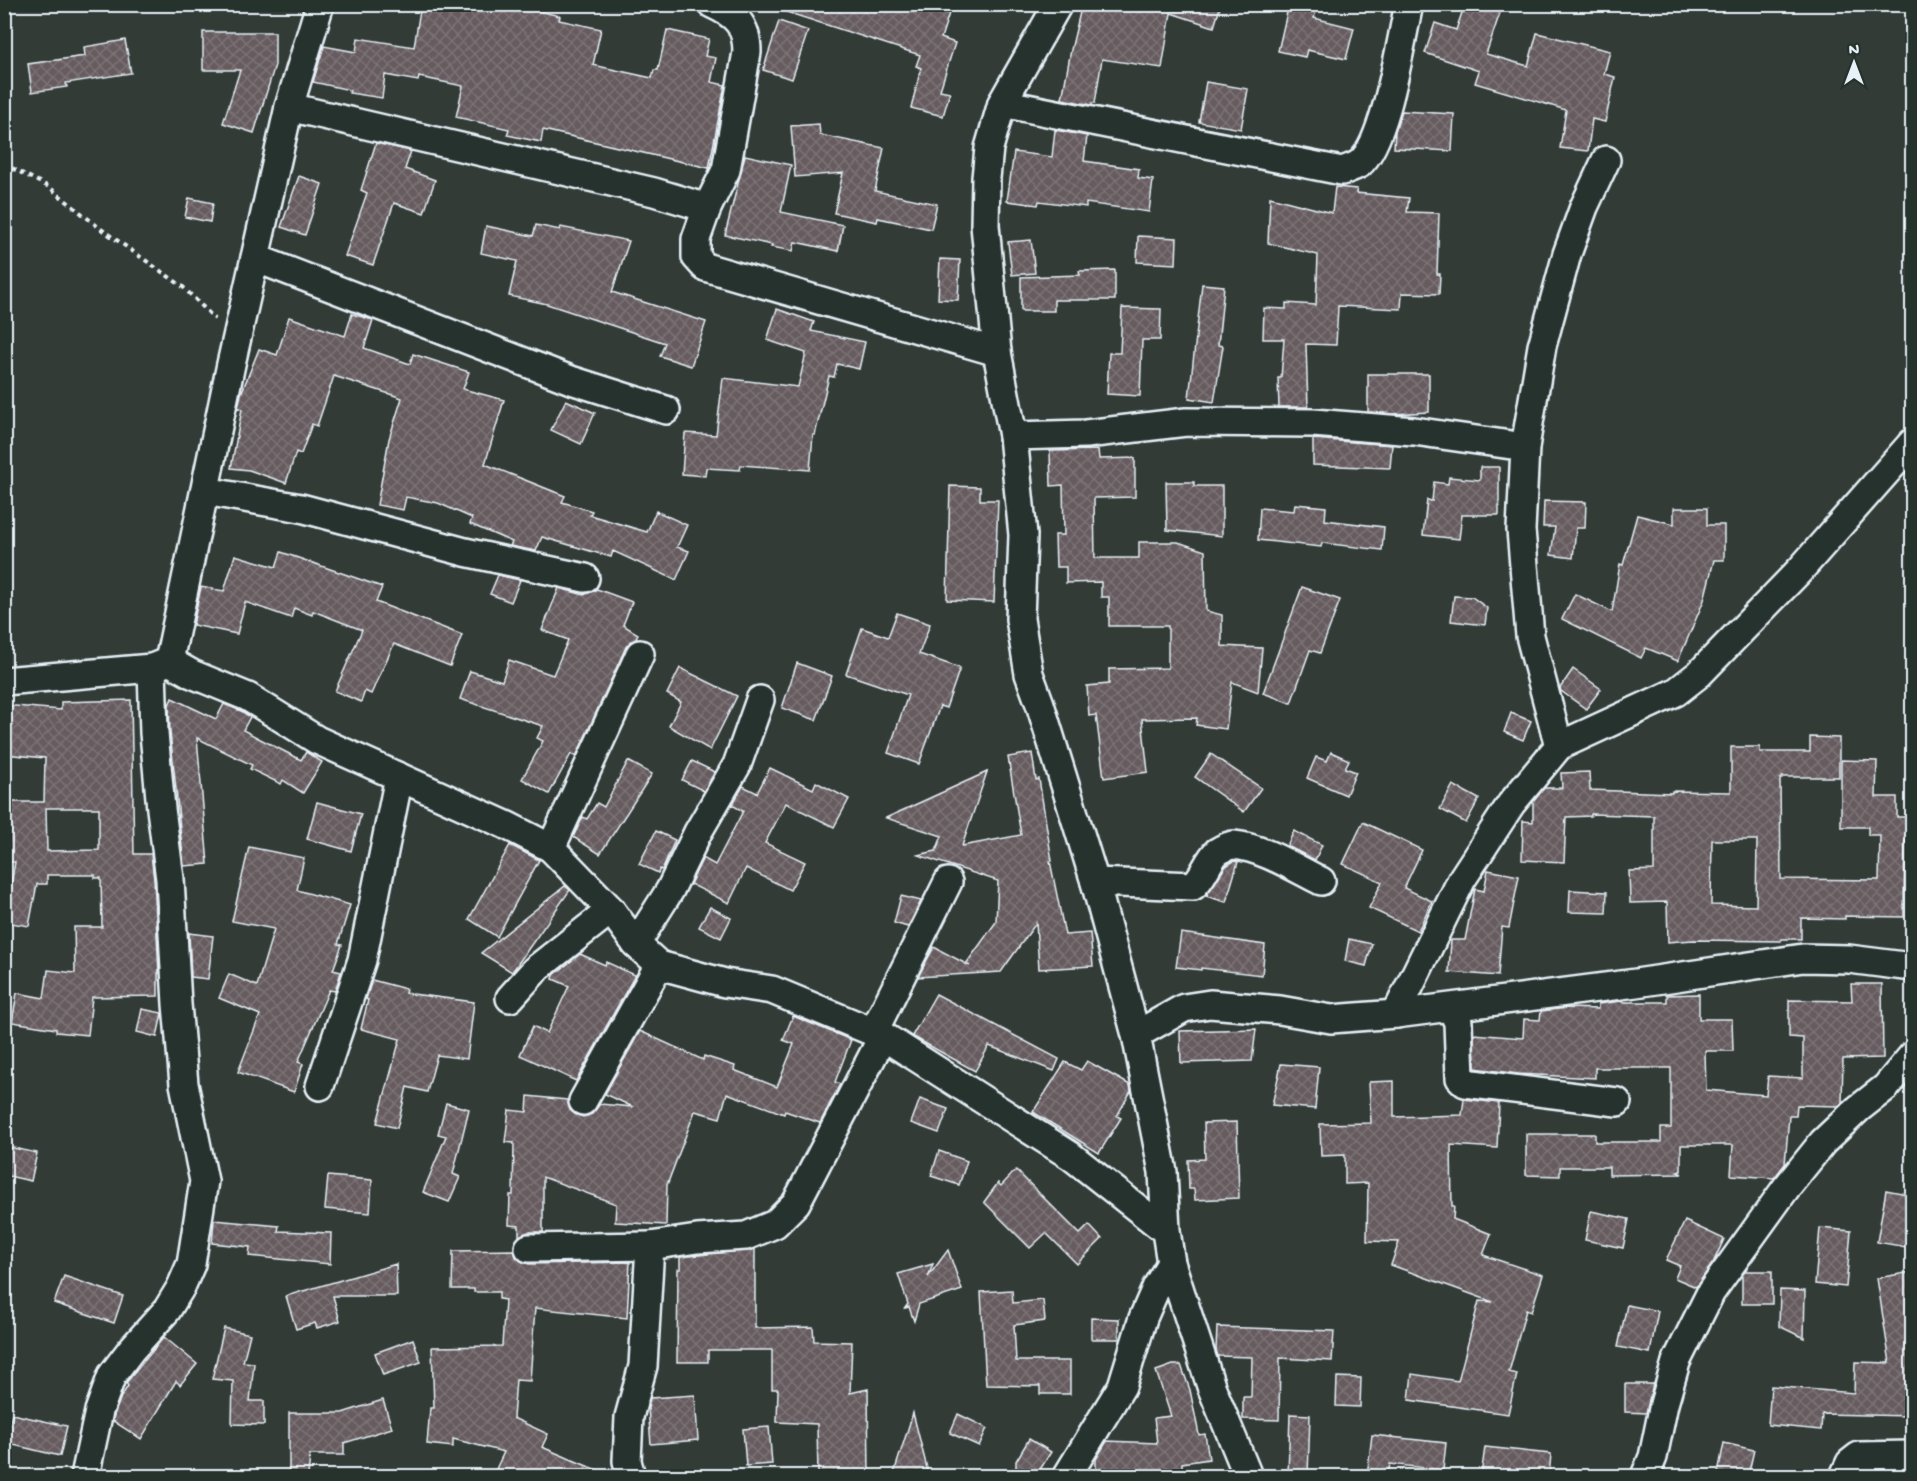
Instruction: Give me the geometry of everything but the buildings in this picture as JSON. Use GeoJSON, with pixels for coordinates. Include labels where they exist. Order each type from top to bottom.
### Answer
{"type":"FeatureCollection","features":[{"type":"Feature","properties":{"kind":"street"},"geometry":{"type":"LineString","coordinates":[[85,1476],[99,1411],[112,1375],[167,1310],[191,1264],[204,1181],[184,1084],[177,1004],[170,879],[154,733],[160,665],[205,491],[290,107],[320,4]]}},
{"type":"Feature","properties":{"kind":"street"},"geometry":{"type":"LineString","coordinates":[[712,4],[739,21],[747,36],[747,52],[726,170],[707,208],[696,239],[696,257],[705,267],[997,352]]}},
{"type":"Feature","properties":{"kind":"street"},"geometry":{"type":"LineString","coordinates":[[1058,4],[1002,103],[989,148],[986,178],[985,225],[997,352],[1013,436],[1023,535],[1020,619],[1029,674],[1095,882],[1136,1035],[1163,1172],[1166,1231],[1171,1263],[1211,1386],[1248,1476]]}},
{"type":"Feature","properties":{"kind":"street"},"geometry":{"type":"LineString","coordinates":[[1002,103],[1342,171],[1359,164],[1374,143],[1383,123],[1409,4]]}},
{"type":"Feature","properties":{"kind":"street"},"geometry":{"type":"LineString","coordinates":[[290,107],[654,192],[707,208]]}},
{"type":"Feature","properties":{"kind":"street"},"geometry":{"type":"LineString","coordinates":[[1559,746],[1530,636],[1521,530],[1525,447],[1542,346],[1567,254],[1584,207],[1606,160]]}},
{"type":"Feature","properties":{"kind":"street"},"geometry":{"type":"LineString","coordinates":[[255,258],[571,380],[666,410]]}},
{"type":"Feature","properties":{"kind":"street"},"geometry":{"type":"LineString","coordinates":[[1013,436],[1086,434],[1186,422],[1313,423],[1414,431],[1525,447]]}},
{"type":"Feature","properties":{"kind":"street"},"geometry":{"type":"LineString","coordinates":[[1396,1014],[1462,879],[1512,804],[1559,746],[1676,692],[1699,674],[1800,570],[1912,444]]}},
{"type":"Feature","properties":{"kind":"street"},"geometry":{"type":"LineString","coordinates":[[205,491],[301,508],[465,552],[585,578]]}},
{"type":"Feature","properties":{"kind":"street"},"geometry":{"type":"LineString","coordinates":[[551,848],[640,654]]}},
{"type":"Feature","properties":{"kind":"street"},"geometry":{"type":"LineString","coordinates":[[4,681],[160,665],[192,674],[248,697],[317,740],[506,825],[551,848],[611,910],[636,944],[658,965],[725,983],[772,990],[878,1034],[1071,1156],[1166,1231]]}},
{"type":"Feature","properties":{"kind":"street"},"geometry":{"type":"LineString","coordinates":[[636,944],[670,890],[698,832],[737,765],[760,700]]}},
{"type":"Feature","properties":{"kind":"street"},"geometry":{"type":"LineString","coordinates":[[320,1086],[362,960],[399,777]]}},
{"type":"Feature","properties":{"kind":"street"},"geometry":{"type":"LineString","coordinates":[[1095,882],[1193,886],[1200,880],[1215,854],[1233,845],[1260,852],[1321,881]]}},
{"type":"Feature","properties":{"kind":"street"},"geometry":{"type":"LineString","coordinates":[[529,1248],[650,1246],[697,1239],[746,1236],[775,1224],[796,1203],[948,882]]}},
{"type":"Feature","properties":{"kind":"street"},"geometry":{"type":"LineString","coordinates":[[510,998],[537,969],[611,910]]}},
{"type":"Feature","properties":{"kind":"street"},"geometry":{"type":"LineString","coordinates":[[1136,1035],[1184,1008],[1210,1004],[1280,1010],[1331,1019],[1451,1008],[1803,958],[1849,959],[1912,967]]}},
{"type":"Feature","properties":{"kind":"street"},"geometry":{"type":"LineString","coordinates":[[582,1101],[658,965]]}},
{"type":"Feature","properties":{"kind":"street"},"geometry":{"type":"LineString","coordinates":[[1451,1008],[1458,1022],[1460,1078],[1465,1083],[1617,1102]]}},
{"type":"Feature","properties":{"kind":"street"},"geometry":{"type":"LineString","coordinates":[[1645,1476],[1653,1457],[1676,1362],[1711,1292],[1786,1188],[1823,1142],[1858,1108],[1886,1087],[1912,1056]]}},
{"type":"Feature","properties":{"kind":"street"},"geometry":{"type":"LineString","coordinates":[[631,1476],[627,1461],[628,1417],[643,1366],[650,1246]]}},
{"type":"Feature","properties":{"kind":"street"},"geometry":{"type":"LineString","coordinates":[[1067,1476],[1122,1386],[1143,1318],[1156,1288],[1171,1263]]}},
{"type":"Feature","properties":{"kind":"street"},"geometry":{"type":"LineString","coordinates":[[1844,1476],[1850,1464],[1859,1456],[1912,1455]]}},
{"type":"Feature","properties":{"kind":"path"},"geometry":{"type":"LineString","coordinates":[[4,164],[49,187],[101,229],[182,286],[218,322]]}}]}
